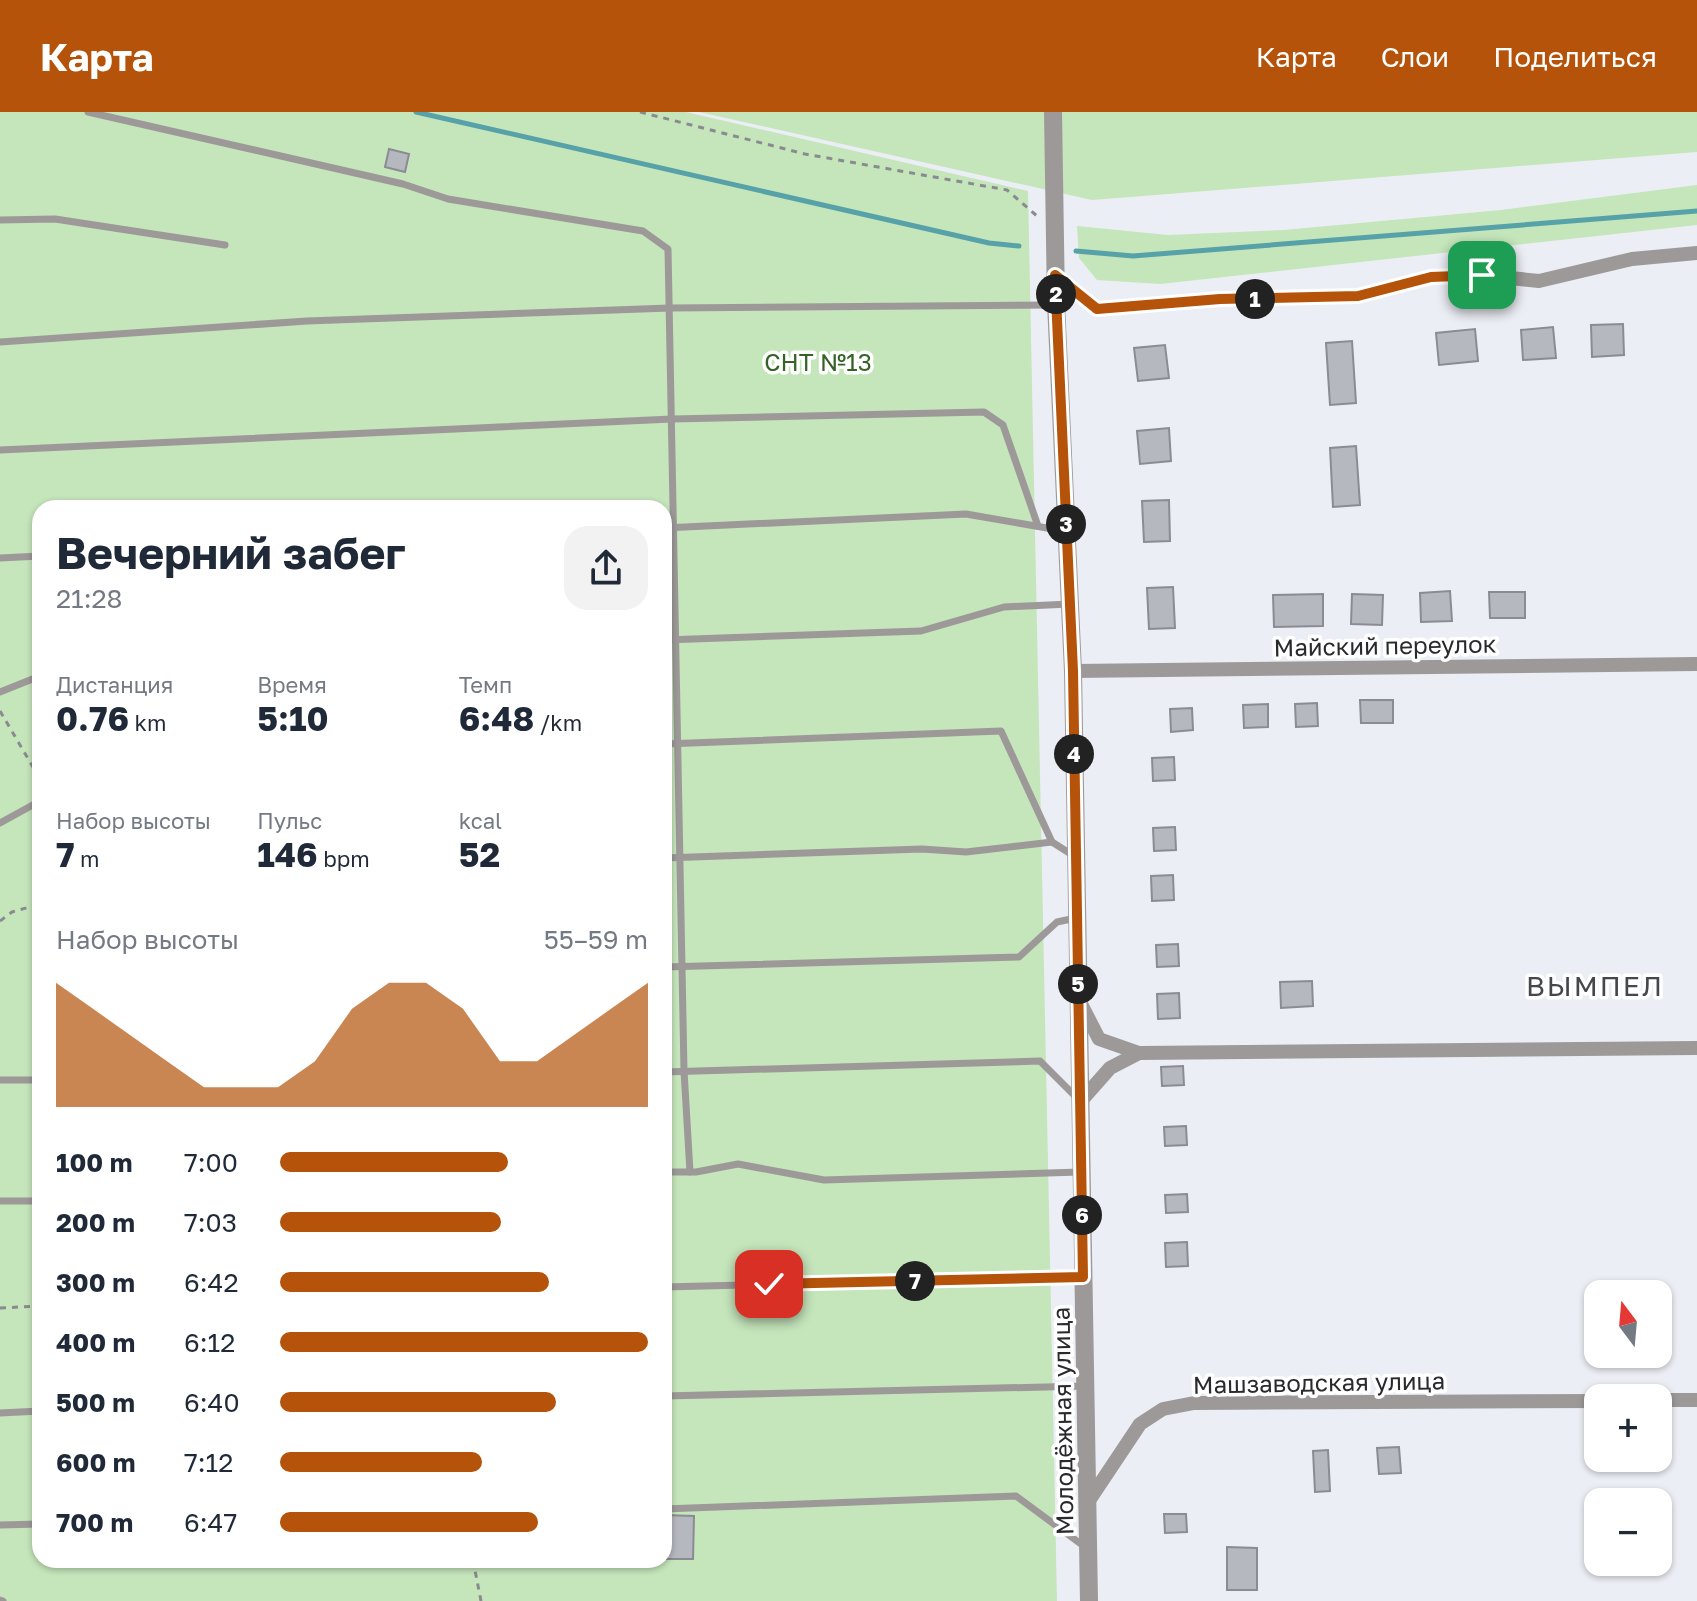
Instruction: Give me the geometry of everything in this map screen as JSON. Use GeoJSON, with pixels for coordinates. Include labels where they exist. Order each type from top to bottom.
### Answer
{"type":"FeatureCollection","features":[{"type":"Feature","properties":{"kind":"street","name":"Молодёжная улица"},"geometry":{"type":"LineString","coordinates":[[1053,112],[1053,233],[1073,671],[1089,1601]]}},
{"type":"Feature","properties":{"kind":"street"},"geometry":{"type":"LineString","coordinates":[[1055,275],[1097,309],[1220,299],[1358,296],[1431,277],[1482,275],[1539,281],[1632,259],[1697,253]]}},
{"type":"Feature","properties":{"kind":"street","name":"Майский переулок"},"geometry":{"type":"LineString","coordinates":[[1073,671],[1697,664]]}},
{"type":"Feature","properties":{"kind":"street"},"geometry":{"type":"LineString","coordinates":[[1079,1000],[1099,1039],[1139,1053],[1697,1048]]}},
{"type":"Feature","properties":{"kind":"street"},"geometry":{"type":"LineString","coordinates":[[1080,1102],[1110,1068],[1139,1053]]}},
{"type":"Feature","properties":{"kind":"street"},"geometry":{"type":"LineString","coordinates":[[1672,1400],[1697,1400]]}},
{"type":"Feature","properties":{"kind":"street","name":"Машзаводская улица"},"geometry":{"type":"LineString","coordinates":[[1088,1502],[1140,1424],[1163,1409],[1194,1403],[1584,1401]]}},
{"type":"Feature","properties":{"kind":"lane"},"geometry":{"type":"LineString","coordinates":[[88,112],[403,184],[448,199],[643,231],[668,249],[684,1071],[690,1172]]}},
{"type":"Feature","properties":{"kind":"lane"},"geometry":{"type":"LineString","coordinates":[[0,220],[55,219],[225,245]]}},
{"type":"Feature","properties":{"kind":"lane"},"geometry":{"type":"LineString","coordinates":[[0,342],[307,321],[670,308],[1056,305]]}},
{"type":"Feature","properties":{"kind":"lane"},"geometry":{"type":"LineString","coordinates":[[0,450],[672,419],[984,412],[1003,425],[1038,526]]}},
{"type":"Feature","properties":{"kind":"lane"},"geometry":{"type":"LineString","coordinates":[[674,527],[966,514],[1067,531]]}},
{"type":"Feature","properties":{"kind":"lane"},"geometry":{"type":"LineString","coordinates":[[0,558],[32,556]]}},
{"type":"Feature","properties":{"kind":"lane"},"geometry":{"type":"LineString","coordinates":[[672,639],[921,631],[1004,607],[1070,604]]}},
{"type":"Feature","properties":{"kind":"lane"},"geometry":{"type":"LineString","coordinates":[[0,692],[32,679]]}},
{"type":"Feature","properties":{"kind":"lane"},"geometry":{"type":"LineString","coordinates":[[672,743],[1001,731],[1052,842],[1076,857]]}},
{"type":"Feature","properties":{"kind":"lane"},"geometry":{"type":"LineString","coordinates":[[0,823],[32,805]]}},
{"type":"Feature","properties":{"kind":"lane"},"geometry":{"type":"LineString","coordinates":[[672,858],[922,849],[966,852],[1052,842]]}},
{"type":"Feature","properties":{"kind":"lane"},"geometry":{"type":"LineString","coordinates":[[672,967],[1019,957],[1057,922],[1077,918]]}},
{"type":"Feature","properties":{"kind":"lane"},"geometry":{"type":"LineString","coordinates":[[672,1072],[1040,1061],[1080,1102]]}},
{"type":"Feature","properties":{"kind":"lane"},"geometry":{"type":"LineString","coordinates":[[0,1080],[32,1080]]}},
{"type":"Feature","properties":{"kind":"lane"},"geometry":{"type":"LineString","coordinates":[[672,1172],[738,1164],[824,1180],[1082,1172]]}},
{"type":"Feature","properties":{"kind":"lane"},"geometry":{"type":"LineString","coordinates":[[0,1201],[32,1201]]}},
{"type":"Feature","properties":{"kind":"lane"},"geometry":{"type":"LineString","coordinates":[[672,1287],[1083,1277]]}},
{"type":"Feature","properties":{"kind":"lane"},"geometry":{"type":"LineString","coordinates":[[672,1396],[1085,1386]]}},
{"type":"Feature","properties":{"kind":"lane"},"geometry":{"type":"LineString","coordinates":[[0,1413],[32,1411]]}},
{"type":"Feature","properties":{"kind":"lane"},"geometry":{"type":"LineString","coordinates":[[672,1509],[1016,1496],[1088,1550]]}},
{"type":"Feature","properties":{"kind":"lane"},"geometry":{"type":"LineString","coordinates":[[0,1525],[32,1524]]}},
{"type":"Feature","properties":{"kind":"path"},"geometry":{"type":"LineString","coordinates":[[640,112],[805,154],[1007,190],[1053,233]]}},
{"type":"Feature","properties":{"kind":"path"},"geometry":{"type":"LineString","coordinates":[[0,711],[32,765]]}},
{"type":"Feature","properties":{"kind":"path"},"geometry":{"type":"LineString","coordinates":[[0,921],[12,912],[32,906]]}},
{"type":"Feature","properties":{"kind":"path"},"geometry":{"type":"LineString","coordinates":[[0,1308],[32,1306]]}},
{"type":"Feature","properties":{"kind":"path"},"geometry":{"type":"LineString","coordinates":[[475,1568],[481,1601]]}},
{"type":"Feature","properties":{"kind":"green space","name":"СНТ №13"},"geometry":{"type":"Polygon","coordinates":[[[0,112],[686,112],[1028,191],[1057,1601],[0,1601],[0,112]]]}},
{"type":"Feature","properties":{"kind":"green space"},"geometry":{"type":"Polygon","coordinates":[[[699,112],[1697,112],[1697,152],[1092,200],[699,112]]]}},
{"type":"Feature","properties":{"kind":"green space"},"geometry":{"type":"Polygon","coordinates":[[[1697,185],[1697,225],[1160,284],[1097,280],[1079,258],[1077,226],[1168,235],[1284,230],[1501,210],[1697,185]]]}},
{"type":"Feature","properties":{"kind":"building"},"geometry":{"type":"Polygon","coordinates":[[[389,149],[409,154],[405,172],[385,167],[389,149]]]}},
{"type":"Feature","properties":{"kind":"building"},"geometry":{"type":"Polygon","coordinates":[[[1623,324],[1624,355],[1592,357],[1591,325],[1623,324]]]}},
{"type":"Feature","properties":{"kind":"building"},"geometry":{"type":"Polygon","coordinates":[[[1553,327],[1556,358],[1523,360],[1521,330],[1553,327]]]}},
{"type":"Feature","properties":{"kind":"building"},"geometry":{"type":"Polygon","coordinates":[[[1475,329],[1478,361],[1439,365],[1436,333],[1475,329]]]}},
{"type":"Feature","properties":{"kind":"building"},"geometry":{"type":"Polygon","coordinates":[[[1352,341],[1356,403],[1330,405],[1326,343],[1352,341]]]}},
{"type":"Feature","properties":{"kind":"building"},"geometry":{"type":"Polygon","coordinates":[[[1165,345],[1169,378],[1138,381],[1134,348],[1165,345]]]}},
{"type":"Feature","properties":{"kind":"building"},"geometry":{"type":"Polygon","coordinates":[[[1169,428],[1171,461],[1140,464],[1137,431],[1169,428]]]}},
{"type":"Feature","properties":{"kind":"building"},"geometry":{"type":"Polygon","coordinates":[[[1356,446],[1360,505],[1333,507],[1330,448],[1356,446]]]}},
{"type":"Feature","properties":{"kind":"building"},"geometry":{"type":"Polygon","coordinates":[[[1169,500],[1170,541],[1144,542],[1142,501],[1169,500]]]}},
{"type":"Feature","properties":{"kind":"building"},"geometry":{"type":"Polygon","coordinates":[[[1173,587],[1175,628],[1149,629],[1147,588],[1173,587]]]}},
{"type":"Feature","properties":{"kind":"building"},"geometry":{"type":"Polygon","coordinates":[[[1450,591],[1452,621],[1421,622],[1420,593],[1450,591]]]}},
{"type":"Feature","properties":{"kind":"building"},"geometry":{"type":"Polygon","coordinates":[[[1489,592],[1525,592],[1525,618],[1490,618],[1489,592]]]}},
{"type":"Feature","properties":{"kind":"building"},"geometry":{"type":"Polygon","coordinates":[[[1323,594],[1323,626],[1274,627],[1273,595],[1323,594]]]}},
{"type":"Feature","properties":{"kind":"building"},"geometry":{"type":"Polygon","coordinates":[[[1352,594],[1383,595],[1382,625],[1351,624],[1352,594]]]}},
{"type":"Feature","properties":{"kind":"building"},"geometry":{"type":"Polygon","coordinates":[[[1360,700],[1393,700],[1393,723],[1361,723],[1360,700]]]}},
{"type":"Feature","properties":{"kind":"building"},"geometry":{"type":"Polygon","coordinates":[[[1317,703],[1318,726],[1296,727],[1295,704],[1317,703]]]}},
{"type":"Feature","properties":{"kind":"building"},"geometry":{"type":"Polygon","coordinates":[[[1268,704],[1268,727],[1244,728],[1243,705],[1268,704]]]}},
{"type":"Feature","properties":{"kind":"building"},"geometry":{"type":"Polygon","coordinates":[[[1192,708],[1193,730],[1171,732],[1170,709],[1192,708]]]}},
{"type":"Feature","properties":{"kind":"building"},"geometry":{"type":"Polygon","coordinates":[[[1174,757],[1175,780],[1153,781],[1152,758],[1174,757]]]}},
{"type":"Feature","properties":{"kind":"building"},"geometry":{"type":"Polygon","coordinates":[[[1175,827],[1176,850],[1154,851],[1153,828],[1175,827]]]}},
{"type":"Feature","properties":{"kind":"building"},"geometry":{"type":"Polygon","coordinates":[[[1173,875],[1174,900],[1152,901],[1151,876],[1173,875]]]}},
{"type":"Feature","properties":{"kind":"building"},"geometry":{"type":"Polygon","coordinates":[[[1178,944],[1179,966],[1157,967],[1156,945],[1178,944]]]}},
{"type":"Feature","properties":{"kind":"building"},"geometry":{"type":"Polygon","coordinates":[[[1312,981],[1313,1006],[1281,1008],[1280,982],[1312,981]]]}},
{"type":"Feature","properties":{"kind":"building"},"geometry":{"type":"Polygon","coordinates":[[[1179,993],[1180,1018],[1158,1019],[1157,994],[1179,993]]]}},
{"type":"Feature","properties":{"kind":"building"},"geometry":{"type":"Polygon","coordinates":[[[1183,1066],[1184,1085],[1162,1086],[1161,1067],[1183,1066]]]}},
{"type":"Feature","properties":{"kind":"building"},"geometry":{"type":"Polygon","coordinates":[[[1186,1126],[1187,1145],[1165,1146],[1164,1127],[1186,1126]]]}},
{"type":"Feature","properties":{"kind":"building"},"geometry":{"type":"Polygon","coordinates":[[[1187,1194],[1188,1212],[1166,1213],[1165,1195],[1187,1194]]]}},
{"type":"Feature","properties":{"kind":"building"},"geometry":{"type":"Polygon","coordinates":[[[1187,1242],[1188,1266],[1166,1267],[1165,1243],[1187,1242]]]}},
{"type":"Feature","properties":{"kind":"building"},"geometry":{"type":"Polygon","coordinates":[[[1399,1447],[1401,1473],[1379,1474],[1377,1448],[1399,1447]]]}},
{"type":"Feature","properties":{"kind":"building"},"geometry":{"type":"Polygon","coordinates":[[[1328,1450],[1330,1491],[1315,1492],[1313,1451],[1328,1450]]]}},
{"type":"Feature","properties":{"kind":"building"},"geometry":{"type":"Polygon","coordinates":[[[1164,1514],[1186,1514],[1187,1532],[1165,1533],[1164,1514]]]}},
{"type":"Feature","properties":{"kind":"building"},"geometry":{"type":"Polygon","coordinates":[[[672,1515],[694,1516],[693,1559],[672,1559],[672,1515]]]}},
{"type":"Feature","properties":{"kind":"building"},"geometry":{"type":"Polygon","coordinates":[[[1227,1547],[1257,1548],[1257,1590],[1227,1590],[1227,1547]]]}},
{"type":"Feature","properties":{"kind":"waterway"},"geometry":{"type":"LineString","coordinates":[[416,112],[989,243],[1019,246]]}},
{"type":"Feature","properties":{"kind":"waterway"},"geometry":{"type":"LineString","coordinates":[[1076,251],[1133,256],[1697,211]]}},
{"type":"Feature","properties":{"kind":"district","name":"ВЫМПЕЛ"},"geometry":{"type":"Point","coordinates":[1595,985]}},
{"type":"Feature","properties":{"kind":"route"},"geometry":{"type":"LineString","coordinates":[[769,1284],[1083,1277],[1073,671],[1055,275],[1097,309],[1220,299],[1358,296],[1431,277],[1482,275]]}}]}
